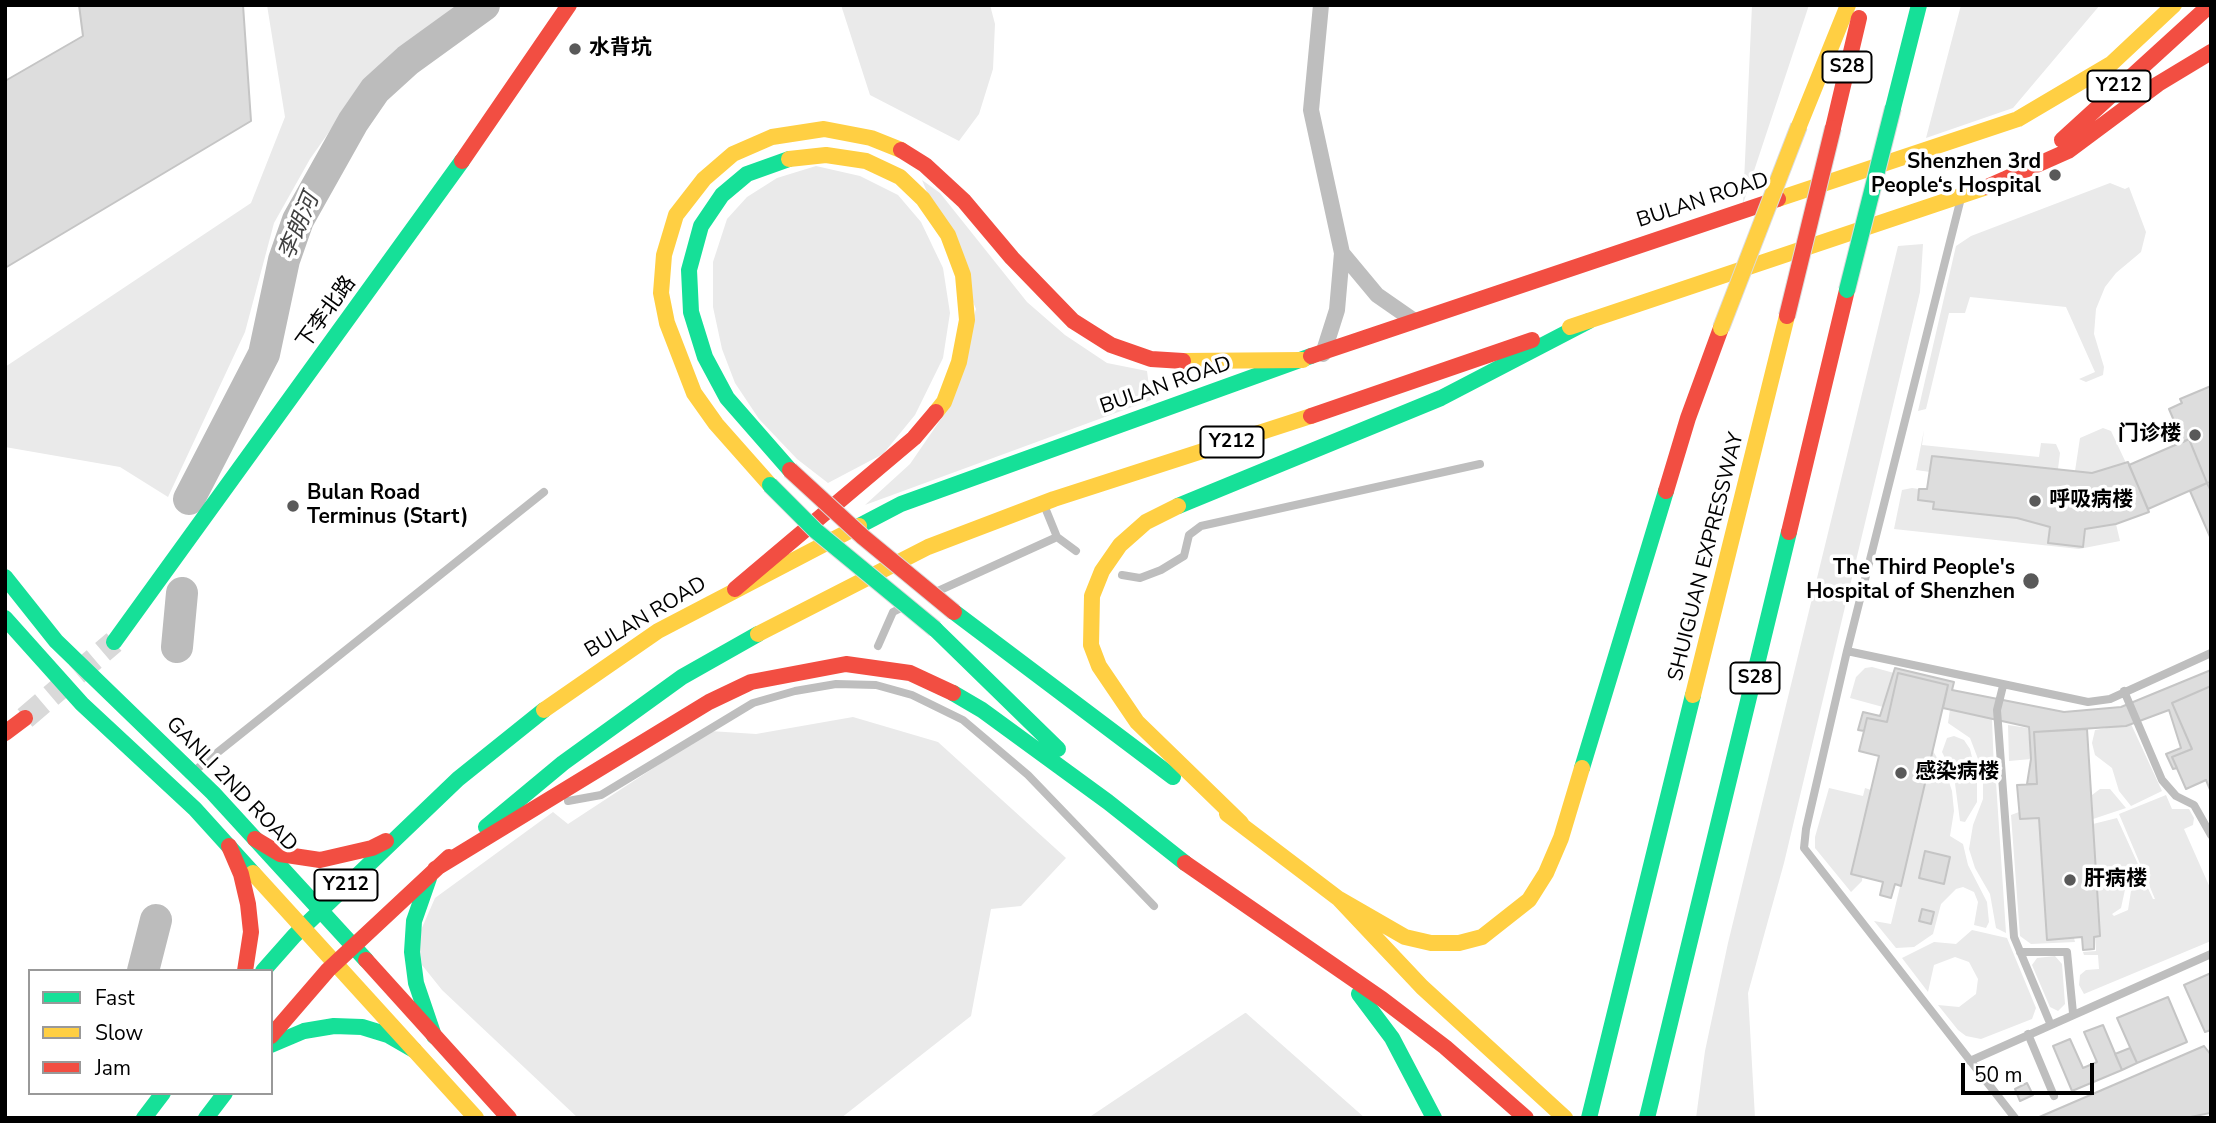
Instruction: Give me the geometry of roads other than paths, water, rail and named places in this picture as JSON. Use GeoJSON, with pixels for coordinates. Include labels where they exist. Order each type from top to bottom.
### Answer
{"type":"FeatureCollection","features":[{"type":"Feature","properties":{"kind":"main road","name":"下李北路"},"geometry":{"type":"LineString","coordinates":[[114,642],[419,223],[569,5]]}},
{"type":"Feature","properties":{"kind":"main road"},"geometry":{"type":"LineString","coordinates":[[736,589],[914,438],[944,402],[959,362],[967,320],[963,275],[948,235],[923,199],[900,177],[866,161],[826,155],[785,159],[747,174],[722,195],[701,226],[689,270],[691,312],[705,357],[727,398],[790,470],[854,528],[954,612],[1082,711],[1241,824],[1339,900],[1405,937],[1431,943],[1459,943],[1490,932],[1529,900],[1546,873],[1561,838],[1688,418],[1848,5]]}},
{"type":"Feature","properties":{"kind":"main road","name":"SHUIGUAN EXPRESSWAY"},"geometry":{"type":"LineString","coordinates":[[1589,1118],[1862,5]]}},
{"type":"Feature","properties":{"kind":"main road","name":"S28"},"geometry":{"type":"LineString","coordinates":[[1647,1118],[1847,290],[1919,5]]}},
{"type":"Feature","properties":{"kind":"main road","name":"BULAN ROAD"},"geometry":{"type":"LineString","coordinates":[[265,969],[320,910],[458,779],[560,697],[658,631],[901,504],[1413,320],[2018,119],[2111,64],[2174,5]]}},
{"type":"Feature","properties":{"kind":"main road","name":"Y212"},"geometry":{"type":"LineString","coordinates":[[2030,170],[2210,5]]}},
{"type":"Feature","properties":{"kind":"main road","name":"Y212"},"geometry":{"type":"LineString","coordinates":[[273,1034],[335,963],[435,869],[564,764],[682,677],[781,621],[928,547],[1043,503],[1265,432],[1962,196],[2030,170],[2068,151],[2158,83],[2211,52]]}},
{"type":"Feature","properties":{"kind":"main road"},"geometry":{"type":"LineString","coordinates":[[1108,802],[990,680],[936,629],[816,531],[770,485],[716,424],[694,393],[667,323],[661,293],[664,255],[676,215],[704,179],[733,153],[772,137],[824,129],[871,138],[904,150],[925,165],[964,201],[1012,258],[1073,321],[1111,345],[1151,359],[1192,362],[1303,360]]}},
{"type":"Feature","properties":{"kind":"main road"},"geometry":{"type":"LineString","coordinates":[[1241,824],[1137,722],[1099,666],[1091,645],[1090,619],[1092,596],[1101,571],[1120,545],[1146,523],[1173,507],[1441,398],[1589,321]]}},
{"type":"Feature","properties":{"kind":"main road","name":"GANLI 2ND ROAD"},"geometry":{"type":"LineString","coordinates":[[5,577],[56,641],[192,772],[509,1118]]}},
{"type":"Feature","properties":{"kind":"main road","name":"GANLI 2ND ROAD"},"geometry":{"type":"LineString","coordinates":[[5,618],[82,704],[141,757],[229,846],[476,1118]]}},
{"type":"Feature","properties":{"kind":"main road"},"geometry":{"type":"LineString","coordinates":[[434,1036],[416,983],[412,952],[414,921],[421,894],[435,869],[719,697],[751,682],[846,664],[909,673],[954,693],[1108,802],[1201,876],[1316,954],[1445,1047],[1526,1118]]}},
{"type":"Feature","properties":{"kind":"main road"},"geometry":{"type":"LineString","coordinates":[[5,733],[25,718]]}},
{"type":"Feature","properties":{"kind":"main road"},"geometry":{"type":"LineString","coordinates":[[255,839],[280,854],[320,860],[372,848],[400,834]]}},
{"type":"Feature","properties":{"kind":"main road"},"geometry":{"type":"LineString","coordinates":[[229,846],[241,874],[248,904],[251,932],[245,969]]}},
{"type":"Feature","properties":{"kind":"main road"},"geometry":{"type":"LineString","coordinates":[[1339,900],[1422,988],[1565,1118]]}},
{"type":"Feature","properties":{"kind":"main road"},"geometry":{"type":"LineString","coordinates":[[1316,954],[1371,1007],[1414,1075],[1434,1118]]}},
{"type":"Feature","properties":{"kind":"main road"},"geometry":{"type":"LineString","coordinates":[[273,1044],[304,1031],[334,1026],[362,1027],[387,1035],[414,1050]]}},
{"type":"Feature","properties":{"kind":"main road"},"geometry":{"type":"LineString","coordinates":[[144,1118],[161,1095]]}},
{"type":"Feature","properties":{"kind":"main road"},"geometry":{"type":"LineString","coordinates":[[206,1118],[223,1095]]}},
{"type":"Feature","properties":{"kind":"street"},"geometry":{"type":"LineString","coordinates":[[1321,5],[1311,110],[1342,253],[1337,310],[1323,354]]}},
{"type":"Feature","properties":{"kind":"street"},"geometry":{"type":"LineString","coordinates":[[1342,253],[1377,295],[1413,320]]}},
{"type":"Feature","properties":{"kind":"lane"},"geometry":{"type":"LineString","coordinates":[[1962,196],[1847,651],[1804,848],[2015,1118]]}},
{"type":"Feature","properties":{"kind":"lane"},"geometry":{"type":"LineString","coordinates":[[1122,575],[1140,578],[1184,556],[1189,535],[1201,526],[1480,464]]}},
{"type":"Feature","properties":{"kind":"lane"},"geometry":{"type":"LineString","coordinates":[[192,772],[544,492]]}},
{"type":"Feature","properties":{"kind":"lane"},"geometry":{"type":"LineString","coordinates":[[1043,503],[1058,537],[1076,551]]}},
{"type":"Feature","properties":{"kind":"lane"},"geometry":{"type":"LineString","coordinates":[[878,646],[893,612],[1058,537]]}},
{"type":"Feature","properties":{"kind":"lane"},"geometry":{"type":"LineString","coordinates":[[1847,651],[2088,702],[2110,699],[2211,653]]}},
{"type":"Feature","properties":{"kind":"lane"},"geometry":{"type":"LineString","coordinates":[[538,807],[601,795],[753,703],[794,691],[836,684],[876,682],[912,695],[962,720],[1028,775],[1154,906]]}},
{"type":"Feature","properties":{"kind":"lane"},"geometry":{"type":"LineString","coordinates":[[2003,686],[1997,710],[2014,937],[2050,1023]]}},
{"type":"Feature","properties":{"kind":"lane"},"geometry":{"type":"LineString","coordinates":[[2124,691],[2162,780],[2176,796],[2194,805],[2211,835]]}},
{"type":"Feature","properties":{"kind":"lane"},"geometry":{"type":"LineString","coordinates":[[2020,952],[2067,952],[2073,1013]]}},
{"type":"Feature","properties":{"kind":"lane"},"geometry":{"type":"LineString","coordinates":[[1970,1061],[2050,1023],[2211,954]]}},
{"type":"Feature","properties":{"kind":"lane"},"geometry":{"type":"LineString","coordinates":[[2028,1034],[2054,1096]]}},
{"type":"Feature","properties":{"kind":"waterway","name":"李朗河"},"geometry":{"type":"LineString","coordinates":[[189,499],[264,354],[284,260],[298,220],[353,122],[375,90],[408,60],[484,5]]}},
{"type":"Feature","properties":{"kind":"waterway","name":"李朗河"},"geometry":{"type":"LineString","coordinates":[[177,647],[182,593]]}},
{"type":"Feature","properties":{"kind":"waterway","name":"李朗河"},"geometry":{"type":"LineString","coordinates":[[144,969],[156,920]]}},
{"type":"Feature","properties":{"kind":"tunnel"},"geometry":{"type":"LineString","coordinates":[[25,718],[114,642]]}},
{"type":"Feature","properties":{"kind":"place","name":"水背坑"},"geometry":{"type":"Point","coordinates":[575,49]}},
{"type":"Feature","properties":{"kind":"place","name":"Shenzhen 3rd People‘s Hospital"},"geometry":{"type":"Point","coordinates":[2055,175]}},
{"type":"Feature","properties":{"kind":"place","name":"门诊楼"},"geometry":{"type":"Point","coordinates":[2195,435]}},
{"type":"Feature","properties":{"kind":"place","name":"呼吸病楼"},"geometry":{"type":"Point","coordinates":[2035,501]}},
{"type":"Feature","properties":{"kind":"place","name":"Bulan Road Terminus (Start)"},"geometry":{"type":"Point","coordinates":[293,506]}},
{"type":"Feature","properties":{"kind":"place","name":"The Third People's Hospital of Shenzhen"},"geometry":{"type":"Point","coordinates":[2031,581]}},
{"type":"Feature","properties":{"kind":"place","name":"感染病楼"},"geometry":{"type":"Point","coordinates":[1901,773]}},
{"type":"Feature","properties":{"kind":"place","name":"肝病楼"},"geometry":{"type":"Point","coordinates":[2070,880]}}]}
